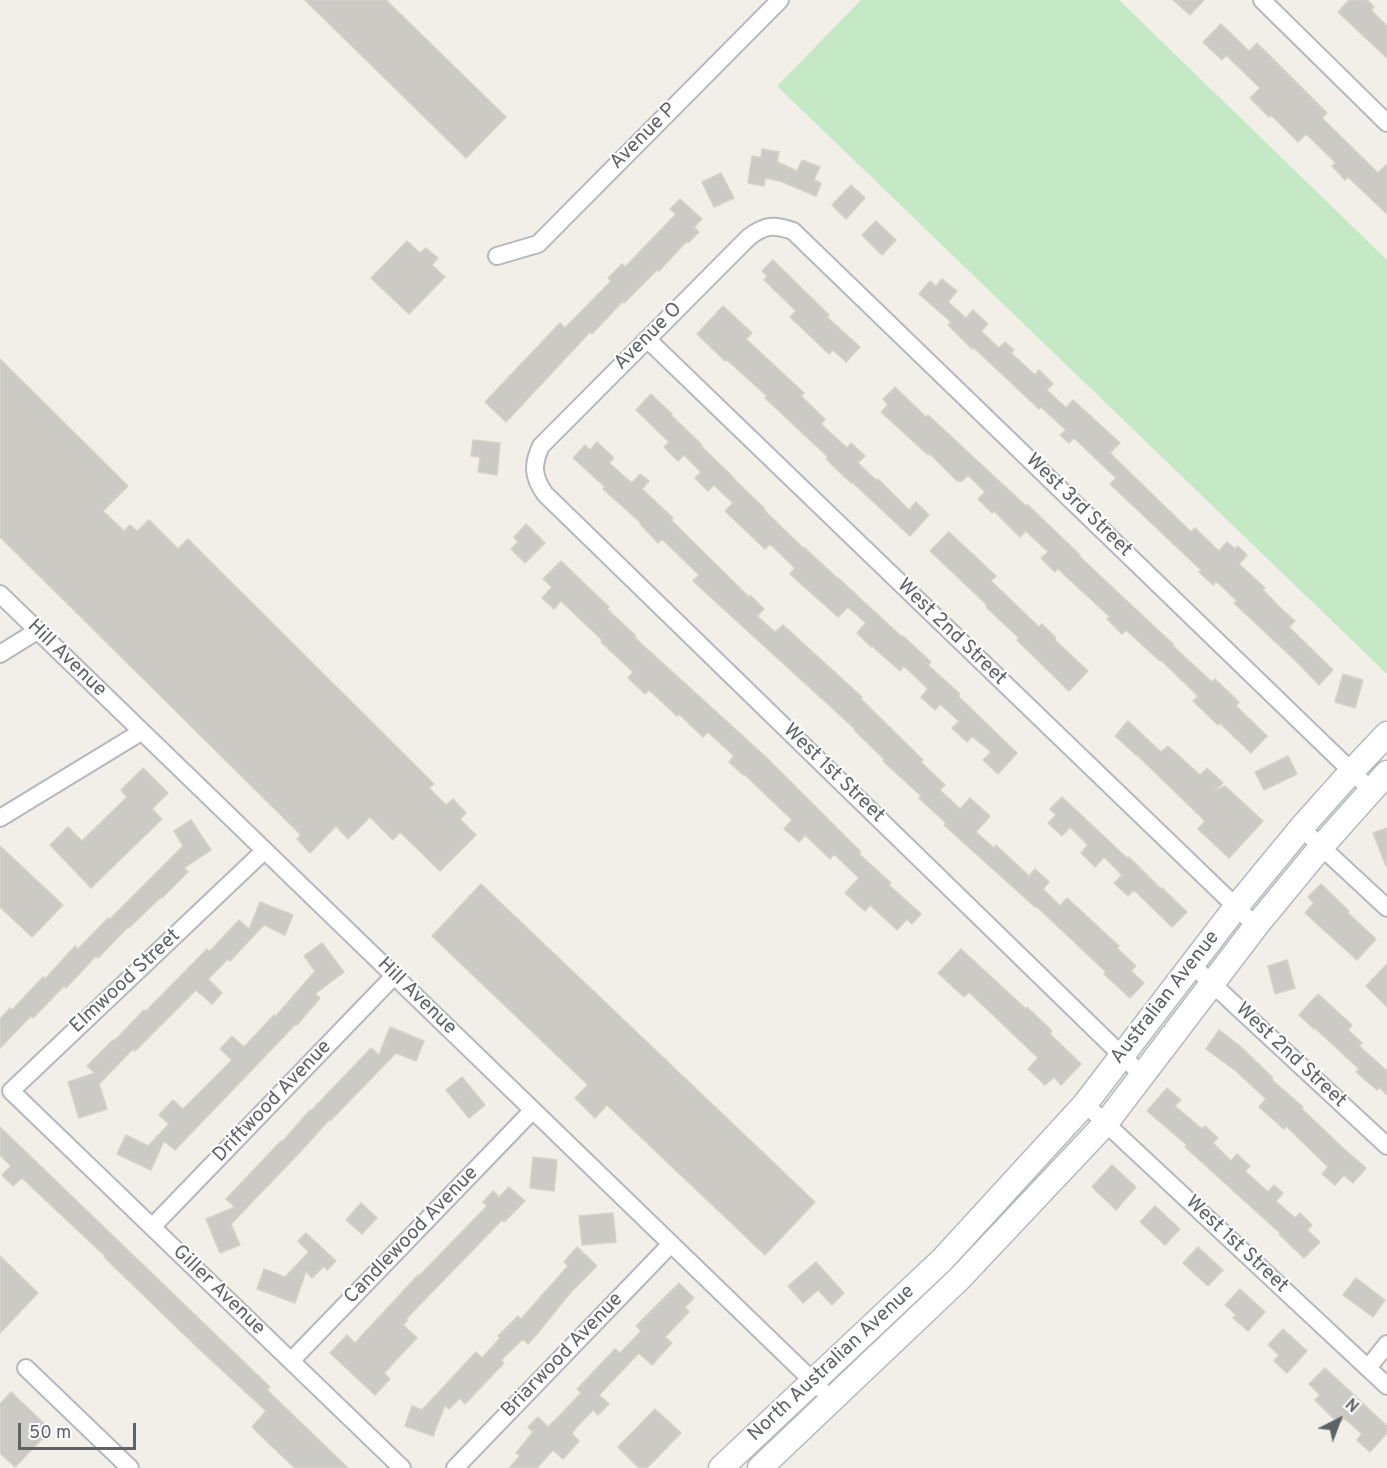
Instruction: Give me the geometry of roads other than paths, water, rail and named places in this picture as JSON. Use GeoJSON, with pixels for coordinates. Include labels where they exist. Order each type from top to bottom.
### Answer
{"type":"FeatureCollection","features":[{"type":"Feature","properties":{"kind":"main road","name":"Australian Avenue"},"geometry":{"type":"LineString","coordinates":[[942,1260],[1085,1104],[1236,907],[1301,828],[1387,734]]}},
{"type":"Feature","properties":{"kind":"main road","name":"Australian Avenue"},"geometry":{"type":"LineString","coordinates":[[959,1279],[1106,1123],[1256,926],[1321,847],[1379,782]]}},
{"type":"Feature","properties":{"kind":"main road","name":"North Australian Avenue"},"geometry":{"type":"LineString","coordinates":[[721,1468],[942,1260]]}},
{"type":"Feature","properties":{"kind":"main road","name":"North Australian Avenue"},"geometry":{"type":"LineString","coordinates":[[760,1468],[959,1279]]}},
{"type":"Feature","properties":{"kind":"street","name":"Avenue P"},"geometry":{"type":"LineString","coordinates":[[497,256],[538,244],[780,0]]}},
{"type":"Feature","properties":{"kind":"street"},"geometry":{"type":"LineString","coordinates":[[1262,0],[1387,123]]}},
{"type":"Feature","properties":{"kind":"street","name":"Avenue O"},"geometry":{"type":"LineString","coordinates":[[534,468],[541,446],[748,237],[769,226],[782,227]]}},
{"type":"Feature","properties":{"kind":"street","name":"West 3rd Street"},"geometry":{"type":"LineString","coordinates":[[782,227],[793,231],[1351,772],[1379,782]]}},
{"type":"Feature","properties":{"kind":"street","name":"West 2nd Street"},"geometry":{"type":"LineString","coordinates":[[647,339],[1256,926]]}},
{"type":"Feature","properties":{"kind":"street","name":"West 1st Street"},"geometry":{"type":"LineString","coordinates":[[534,468],[538,484],[545,494],[1142,1075]]}},
{"type":"Feature","properties":{"kind":"street","name":"Hill Avenue"},"geometry":{"type":"LineString","coordinates":[[0,594],[832,1399]]}},
{"type":"Feature","properties":{"kind":"street"},"geometry":{"type":"LineString","coordinates":[[0,654],[38,631]]}},
{"type":"Feature","properties":{"kind":"street"},"geometry":{"type":"LineString","coordinates":[[0,818],[141,732]]}},
{"type":"Feature","properties":{"kind":"street"},"geometry":{"type":"LineString","coordinates":[[1301,828],[1387,908]]}},
{"type":"Feature","properties":{"kind":"street","name":"Elmwood Street"},"geometry":{"type":"LineString","coordinates":[[34,1113],[11,1091],[264,851]]}},
{"type":"Feature","properties":{"kind":"street","name":"West 2nd Street"},"geometry":{"type":"LineString","coordinates":[[1192,965],[1387,1146]]}},
{"type":"Feature","properties":{"kind":"street","name":"Driftwood Avenue"},"geometry":{"type":"LineString","coordinates":[[152,1227],[394,976]]}},
{"type":"Feature","properties":{"kind":"street","name":"West 1st Street"},"geometry":{"type":"LineString","coordinates":[[1085,1104],[1387,1386]]}},
{"type":"Feature","properties":{"kind":"street","name":"Candlewood Avenue"},"geometry":{"type":"LineString","coordinates":[[291,1361],[533,1110]]}},
{"type":"Feature","properties":{"kind":"street","name":"Giller Avenue"},"geometry":{"type":"LineString","coordinates":[[34,1113],[402,1468]]}},
{"type":"Feature","properties":{"kind":"street","name":"Briarwood Avenue"},"geometry":{"type":"LineString","coordinates":[[455,1468],[671,1244]]}},
{"type":"Feature","properties":{"kind":"street"},"geometry":{"type":"LineString","coordinates":[[1368,1368],[1387,1344]]}},
{"type":"Feature","properties":{"kind":"street"},"geometry":{"type":"LineString","coordinates":[[26,1368],[130,1468]]}}]}
